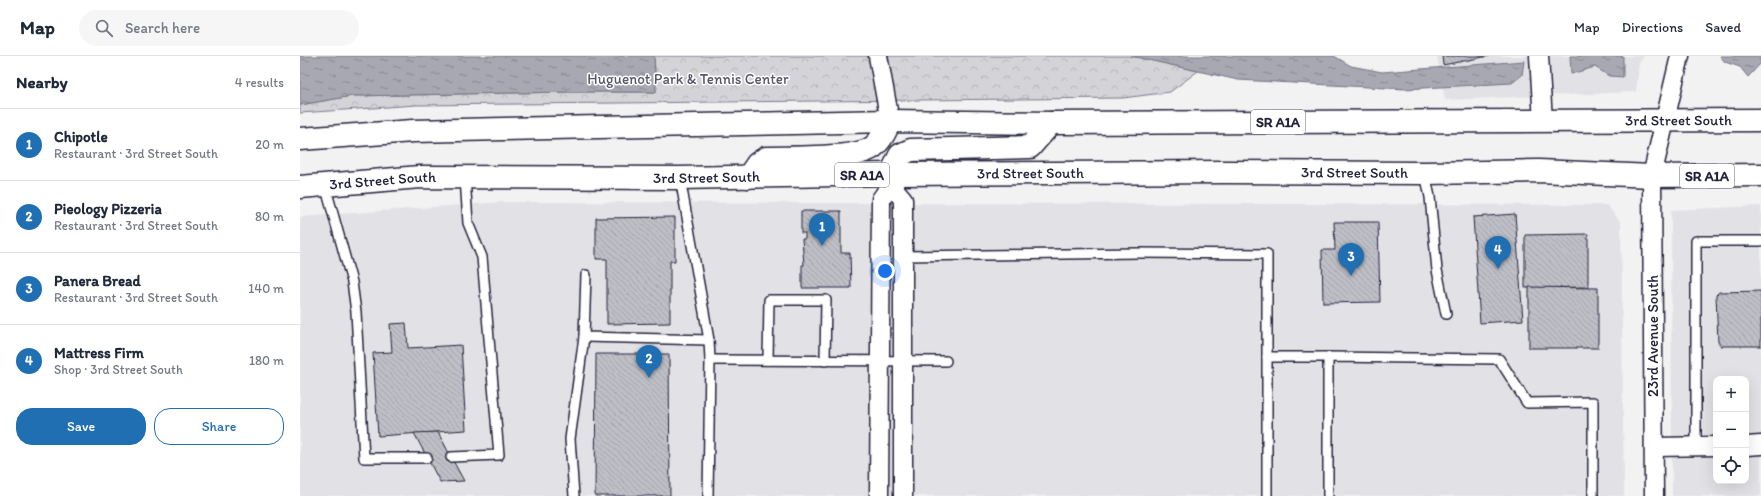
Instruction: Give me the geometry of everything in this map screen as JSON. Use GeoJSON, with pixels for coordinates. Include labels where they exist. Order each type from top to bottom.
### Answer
{"type":"FeatureCollection","features":[{"type":"Feature","properties":{"kind":"main road","name":"3rd Street South"},"geometry":{"type":"LineString","coordinates":[[300,139],[413,131],[890,121],[1051,123],[1761,120]]}},
{"type":"Feature","properties":{"kind":"main road"},"geometry":{"type":"LineString","coordinates":[[748,177],[757,164],[766,158],[851,155],[872,148],[880,141],[890,121]]}},
{"type":"Feature","properties":{"kind":"main road"},"geometry":{"type":"LineString","coordinates":[[891,180],[900,155],[911,150],[1030,147],[1051,123]]}},
{"type":"Feature","properties":{"kind":"main road","name":"3rd Street South"},"geometry":{"type":"LineString","coordinates":[[300,187],[420,177],[748,177],[891,180],[1218,172],[1547,172],[1652,176],[1761,175]]}},
{"type":"Feature","properties":{"kind":"street"},"geometry":{"type":"LineString","coordinates":[[878,56],[890,121]]}},
{"type":"Feature","properties":{"kind":"street"},"geometry":{"type":"LineString","coordinates":[[1539,56],[1543,121]]}},
{"type":"Feature","properties":{"kind":"street","name":"23rd Avenue South"},"geometry":{"type":"LineString","coordinates":[[1654,496],[1652,176],[1680,56]]}},
{"type":"Feature","properties":{"kind":"street"},"geometry":{"type":"LineString","coordinates":[[891,180],[903,199],[903,496]]}},
{"type":"Feature","properties":{"kind":"street"},"geometry":{"type":"LineString","coordinates":[[879,496],[882,199],[891,180]]}},
{"type":"Feature","properties":{"kind":"street"},"geometry":{"type":"LineString","coordinates":[[1749,446],[1761,445]]}},
{"type":"Feature","properties":{"kind":"street"},"geometry":{"type":"LineString","coordinates":[[1654,446],[1713,446]]}},
{"type":"Feature","properties":{"kind":"lane"},"geometry":{"type":"LineString","coordinates":[[1425,173],[1430,197],[1437,270],[1446,314]]}},
{"type":"Feature","properties":{"kind":"lane"},"geometry":{"type":"LineString","coordinates":[[451,457],[499,455],[482,257],[468,223],[465,177]]}},
{"type":"Feature","properties":{"kind":"lane"},"geometry":{"type":"LineString","coordinates":[[680,178],[709,340],[708,496]]}},
{"type":"Feature","properties":{"kind":"lane"},"geometry":{"type":"LineString","coordinates":[[325,185],[352,282],[356,312],[364,458],[427,458]]}},
{"type":"Feature","properties":{"kind":"lane"},"geometry":{"type":"LineString","coordinates":[[1696,446],[1696,241],[1760,241]]}},
{"type":"Feature","properties":{"kind":"lane"},"geometry":{"type":"LineString","coordinates":[[903,256],[1110,253],[1267,254],[1267,496]]}},
{"type":"Feature","properties":{"kind":"lane"},"geometry":{"type":"LineString","coordinates":[[574,496],[570,440],[584,337],[586,275]]}},
{"type":"Feature","properties":{"kind":"lane"},"geometry":{"type":"LineString","coordinates":[[768,360],[769,300],[826,300],[825,361]]}},
{"type":"Feature","properties":{"kind":"lane"},"geometry":{"type":"LineString","coordinates":[[584,337],[709,340]]}},
{"type":"Feature","properties":{"kind":"lane"},"geometry":{"type":"LineString","coordinates":[[1267,356],[1499,359],[1527,403],[1593,402],[1593,496]]}},
{"type":"Feature","properties":{"kind":"lane"},"geometry":{"type":"LineString","coordinates":[[1328,357],[1328,496]]}},
{"type":"Feature","properties":{"kind":"lane"},"geometry":{"type":"LineString","coordinates":[[710,360],[946,362]]}},
{"type":"Feature","properties":{"kind":"shaded area"},"geometry":{"type":"Polygon","coordinates":[[[1437,56],[1644,56],[1639,63],[1636,92],[1445,100],[1437,56]]]}},
{"type":"Feature","properties":{"kind":"shaded area"},"geometry":{"type":"Polygon","coordinates":[[[502,202],[1607,205],[1621,222],[1624,496],[300,496],[300,217],[502,202]]]}},
{"type":"Feature","properties":{"kind":"shaded area"},"geometry":{"type":"Polygon","coordinates":[[[1761,206],[1761,496],[1672,496],[1671,210],[1761,206]]]}},
{"type":"Feature","properties":{"kind":"green space","name":"Huguenot Park & Tennis Center"},"geometry":{"type":"Polygon","coordinates":[[[654,56],[1131,56],[1198,71],[1170,92],[1123,98],[416,105],[300,113],[300,105],[352,96],[656,92],[654,56]]]}},
{"type":"Feature","properties":{"kind":"water"},"geometry":{"type":"Polygon","coordinates":[[[300,56],[654,56],[656,92],[352,96],[300,105],[300,56]]]}},
{"type":"Feature","properties":{"kind":"water"},"geometry":{"type":"Polygon","coordinates":[[[1131,56],[1334,56],[1351,66],[1382,72],[1524,61],[1522,75],[1512,83],[1405,89],[1238,80],[1131,56]]]}},
{"type":"Feature","properties":{"kind":"water"},"geometry":{"type":"Polygon","coordinates":[[[1570,56],[1623,56],[1623,77],[1609,76],[1595,67],[1571,74],[1570,56]]]}},
{"type":"Feature","properties":{"kind":"water"},"geometry":{"type":"Polygon","coordinates":[[[1720,56],[1761,56],[1761,63],[1748,77],[1740,67],[1725,62],[1720,56]]]}},
{"type":"Feature","properties":{"kind":"building"},"geometry":{"type":"Polygon","coordinates":[[[1442,56],[1489,56],[1443,65],[1442,56]]]}},
{"type":"Feature","properties":{"kind":"building"},"geometry":{"type":"Polygon","coordinates":[[[801,211],[841,211],[841,253],[850,253],[851,288],[802,288],[802,265],[804,265],[802,239],[805,239],[805,233],[801,233],[801,211]]]}},
{"type":"Feature","properties":{"kind":"building"},"geometry":{"type":"Polygon","coordinates":[[[1515,214],[1523,320],[1480,323],[1473,217],[1515,214]]]}},
{"type":"Feature","properties":{"kind":"building"},"geometry":{"type":"Polygon","coordinates":[[[675,217],[675,261],[670,261],[670,323],[607,324],[607,259],[596,259],[596,218],[675,217]]]}},
{"type":"Feature","properties":{"kind":"building"},"geometry":{"type":"Polygon","coordinates":[[[1334,222],[1378,222],[1380,302],[1323,303],[1322,250],[1335,250],[1334,222]]]}},
{"type":"Feature","properties":{"kind":"building"},"geometry":{"type":"Polygon","coordinates":[[[1588,234],[1588,287],[1525,288],[1525,235],[1588,234]]]}},
{"type":"Feature","properties":{"kind":"building"},"geometry":{"type":"Polygon","coordinates":[[[1529,287],[1598,288],[1598,348],[1529,348],[1529,287]]]}},
{"type":"Feature","properties":{"kind":"building"},"geometry":{"type":"Polygon","coordinates":[[[1761,291],[1761,346],[1721,346],[1718,342],[1716,295],[1719,292],[1761,291]]]}},
{"type":"Feature","properties":{"kind":"building"},"geometry":{"type":"Polygon","coordinates":[[[406,323],[408,348],[461,345],[466,430],[378,436],[373,353],[392,352],[390,324],[406,323]]]}},
{"type":"Feature","properties":{"kind":"building"},"geometry":{"type":"Polygon","coordinates":[[[596,354],[669,354],[670,496],[595,496],[596,354]]]}},
{"type":"Feature","properties":{"kind":"building"},"geometry":{"type":"Polygon","coordinates":[[[438,432],[464,481],[440,482],[414,433],[438,432]]]}},
{"type":"Feature","properties":{"kind":"place","name":"Chipotle"},"geometry":{"type":"Point","coordinates":[822,246]}},
{"type":"Feature","properties":{"kind":"place","name":"Mattress Firm"},"geometry":{"type":"Point","coordinates":[1498,269]}},
{"type":"Feature","properties":{"kind":"place","name":"Panera Bread"},"geometry":{"type":"Point","coordinates":[1351,276]}},
{"type":"Feature","properties":{"kind":"place","name":"Pieology Pizzeria"},"geometry":{"type":"Point","coordinates":[649,378]}}]}
